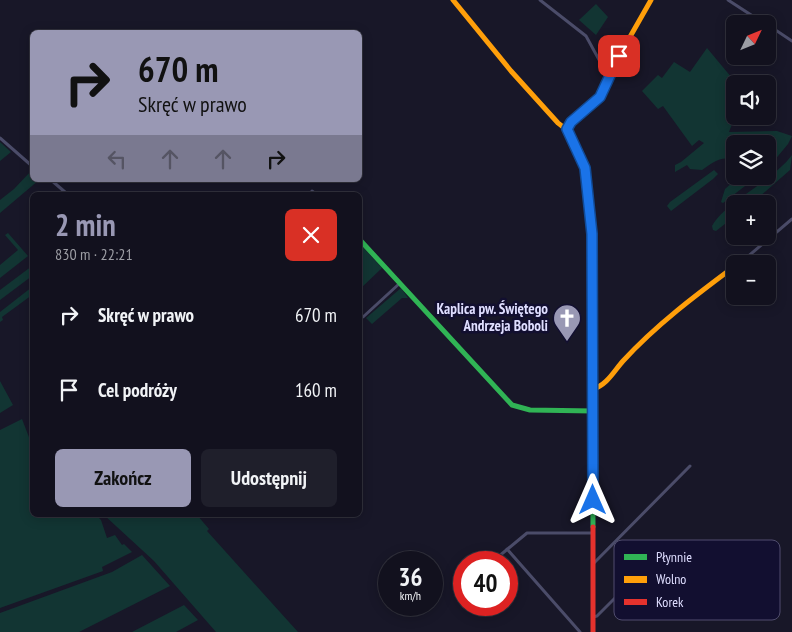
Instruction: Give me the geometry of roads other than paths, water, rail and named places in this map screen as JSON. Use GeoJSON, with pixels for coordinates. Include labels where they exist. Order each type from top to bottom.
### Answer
{"type":"FeatureCollection","features":[{"type":"Feature","properties":{"kind":"street"},"geometry":{"type":"LineString","coordinates":[[454,0],[511,71],[558,123],[567,129],[585,168],[594,264],[593,632]]}},
{"type":"Feature","properties":{"kind":"street"},"geometry":{"type":"LineString","coordinates":[[540,0],[586,36],[603,66],[610,72]]}},
{"type":"Feature","properties":{"kind":"street"},"geometry":{"type":"LineString","coordinates":[[567,129],[571,122],[600,97],[610,72],[651,0]]}},
{"type":"Feature","properties":{"kind":"street"},"geometry":{"type":"LineString","coordinates":[[728,0],[751,15]]}},
{"type":"Feature","properties":{"kind":"street"},"geometry":{"type":"LineString","coordinates":[[776,31],[792,41]]}},
{"type":"Feature","properties":{"kind":"street"},"geometry":{"type":"LineString","coordinates":[[0,138],[30,164]]}},
{"type":"Feature","properties":{"kind":"street"},"geometry":{"type":"LineString","coordinates":[[53,182],[65,192]]}},
{"type":"Feature","properties":{"kind":"street"},"geometry":{"type":"LineString","coordinates":[[750,255],[792,219]]}},
{"type":"Feature","properties":{"kind":"street"},"geometry":{"type":"LineString","coordinates":[[362,242],[512,405],[530,410],[593,411]]}},
{"type":"Feature","properties":{"kind":"street"},"geometry":{"type":"LineString","coordinates":[[593,389],[598,388],[632,352],[683,307],[726,273]]}},
{"type":"Feature","properties":{"kind":"street"},"geometry":{"type":"LineString","coordinates":[[363,317],[400,283]]}},
{"type":"Feature","properties":{"kind":"street"},"geometry":{"type":"LineString","coordinates":[[617,540],[690,466]]}},
{"type":"Feature","properties":{"kind":"street"},"geometry":{"type":"LineString","coordinates":[[505,551],[527,533],[593,533]]}},
{"type":"Feature","properties":{"kind":"street"},"geometry":{"type":"LineString","coordinates":[[593,564],[614,543]]}},
{"type":"Feature","properties":{"kind":"street"},"geometry":{"type":"LineString","coordinates":[[507,549],[580,632]]}},
{"type":"Feature","properties":{"kind":"street"},"geometry":{"type":"LineString","coordinates":[[593,617],[597,616],[614,599]]}},
{"type":"Feature","properties":{"kind":"place","name":"Kaplica pw. Świętego Andrzeja Boboli"},"geometry":{"type":"Point","coordinates":[567,342]}}]}
